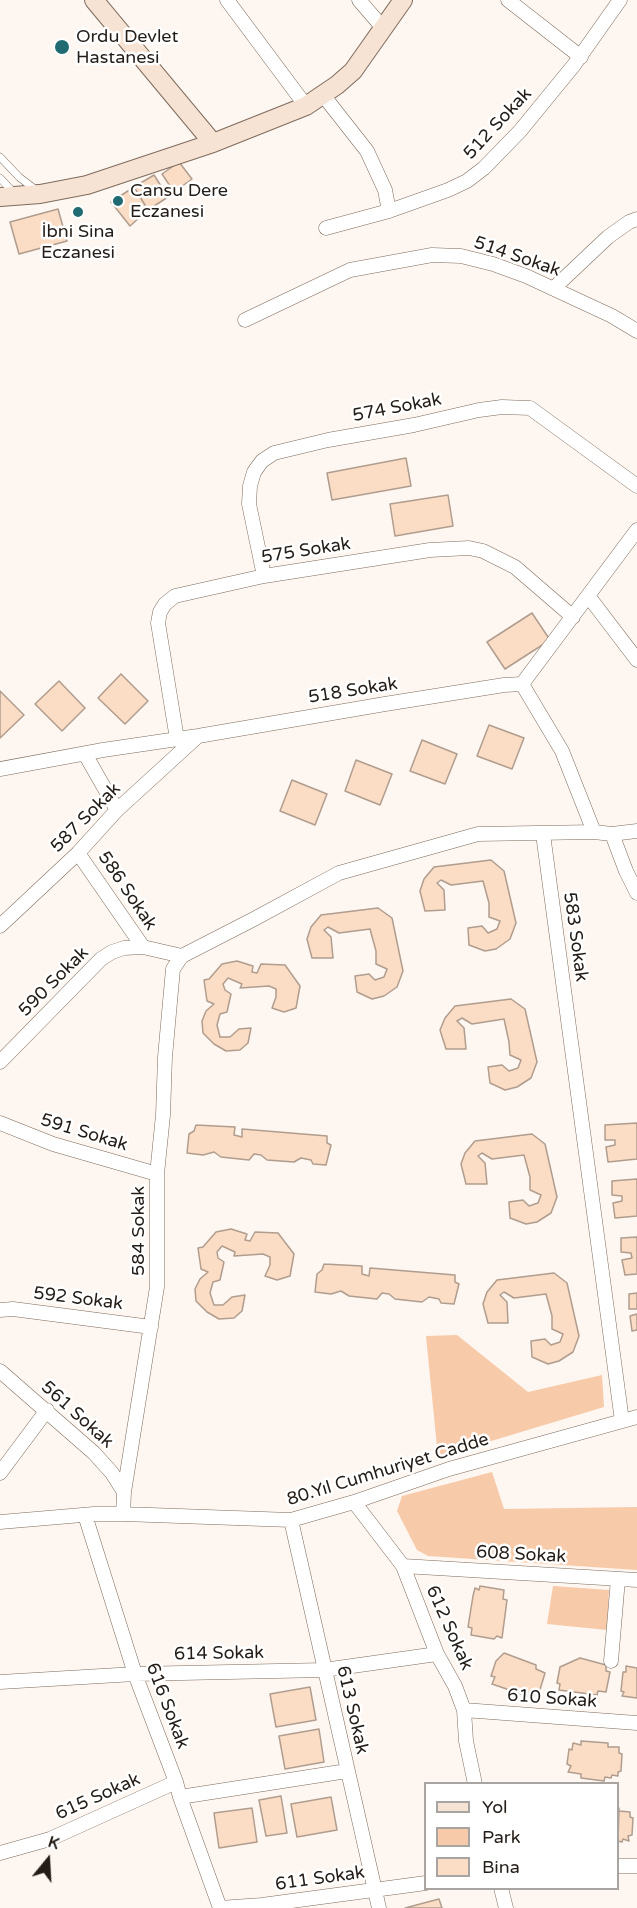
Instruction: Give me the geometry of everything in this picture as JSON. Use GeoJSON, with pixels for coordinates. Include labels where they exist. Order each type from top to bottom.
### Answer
{"type":"FeatureCollection","features":[{"type":"Feature","properties":{"kind":"street"},"geometry":{"type":"LineString","coordinates":[[94,0],[213,144]]}},
{"type":"Feature","properties":{"kind":"street"},"geometry":{"type":"LineString","coordinates":[[228,0],[306,106]]}},
{"type":"Feature","properties":{"kind":"street"},"geometry":{"type":"LineString","coordinates":[[359,0],[383,28]]}},
{"type":"Feature","properties":{"kind":"street"},"geometry":{"type":"LineString","coordinates":[[8,196],[40,194],[87,185],[213,144],[306,106],[353,71],[403,0]]}},
{"type":"Feature","properties":{"kind":"street"},"geometry":{"type":"LineString","coordinates":[[508,0],[581,57]]}},
{"type":"Feature","properties":{"kind":"street","name":"512 Sokak"},"geometry":{"type":"LineString","coordinates":[[327,228],[389,211],[448,190],[467,181],[484,168],[520,131],[581,57],[620,0]]}},
{"type":"Feature","properties":{"kind":"street"},"geometry":{"type":"LineString","coordinates":[[323,95],[367,151],[385,190],[389,211]]}},
{"type":"Feature","properties":{"kind":"street"},"geometry":{"type":"LineString","coordinates":[[554,288],[608,237],[637,219]]}},
{"type":"Feature","properties":{"kind":"street","name":"514 Sokak"},"geometry":{"type":"LineString","coordinates":[[245,320],[350,270],[432,255],[461,256],[493,264],[554,288],[612,316],[637,331]]}},
{"type":"Feature","properties":{"kind":"street","name":"574 Sokak"},"geometry":{"type":"LineString","coordinates":[[264,576],[249,504],[250,486],[254,472],[262,461],[274,453],[479,410],[502,407],[530,408],[637,486]]}},
{"type":"Feature","properties":{"kind":"street"},"geometry":{"type":"LineString","coordinates":[[594,832],[562,751],[522,684],[637,530]]}},
{"type":"Feature","properties":{"kind":"street","name":"575 Sokak"},"geometry":{"type":"LineString","coordinates":[[177,739],[158,623],[160,612],[165,604],[176,596],[264,576],[430,550],[469,548],[483,551],[515,567],[573,617]]}},
{"type":"Feature","properties":{"kind":"street"},"geometry":{"type":"LineString","coordinates":[[589,597],[637,660]]}},
{"type":"Feature","properties":{"kind":"street","name":"518 Sokak"},"geometry":{"type":"LineString","coordinates":[[0,770],[504,685],[522,684]]}},
{"type":"Feature","properties":{"kind":"street","name":"587 Sokak"},"geometry":{"type":"LineString","coordinates":[[0,926],[78,853],[117,810],[198,736]]}},
{"type":"Feature","properties":{"kind":"street"},"geometry":{"type":"LineString","coordinates":[[86,754],[117,810]]}},
{"type":"Feature","properties":{"kind":"street"},"geometry":{"type":"LineString","coordinates":[[185,954],[254,920],[339,873],[478,834],[594,832],[612,834],[637,831]]}},
{"type":"Feature","properties":{"kind":"street","name":"583 Sokak"},"geometry":{"type":"LineString","coordinates":[[543,834],[622,1421]]}},
{"type":"Feature","properties":{"kind":"street"},"geometry":{"type":"LineString","coordinates":[[612,834],[637,893]]}},
{"type":"Feature","properties":{"kind":"street","name":"586 Sokak"},"geometry":{"type":"LineString","coordinates":[[78,853],[143,947],[185,954]]}},
{"type":"Feature","properties":{"kind":"street","name":"590 Sokak"},"geometry":{"type":"LineString","coordinates":[[2,1058],[101,959],[124,948],[143,947]]}},
{"type":"Feature","properties":{"kind":"street","name":"584 Sokak"},"geometry":{"type":"LineString","coordinates":[[123,1514],[124,1492],[157,1287],[157,1174],[173,969],[185,954]]}},
{"type":"Feature","properties":{"kind":"street","name":"591 Sokak"},"geometry":{"type":"LineString","coordinates":[[0,1123],[53,1144],[157,1174]]}},
{"type":"Feature","properties":{"kind":"street","name":"592 Sokak"},"geometry":{"type":"LineString","coordinates":[[0,1310],[13,1309],[151,1327]]}},
{"type":"Feature","properties":{"kind":"street","name":"561 Sokak"},"geometry":{"type":"LineString","coordinates":[[0,1371],[94,1453],[112,1473],[124,1492]]}},
{"type":"Feature","properties":{"kind":"street"},"geometry":{"type":"LineString","coordinates":[[0,1473],[47,1410]]}},
{"type":"Feature","properties":{"kind":"street","name":"80.Yıl Cumhuriyet Cadde"},"geometry":{"type":"LineString","coordinates":[[0,1522],[123,1514],[291,1520],[354,1502],[449,1469],[637,1417]]}},
{"type":"Feature","properties":{"kind":"street","name":"612 Sokak"},"geometry":{"type":"LineString","coordinates":[[354,1502],[403,1566],[437,1654],[455,1686],[464,1710],[466,1742],[475,1782]]}},
{"type":"Feature","properties":{"kind":"street","name":"616 Sokak"},"geometry":{"type":"LineString","coordinates":[[85,1515],[135,1674],[220,1908]]}},
{"type":"Feature","properties":{"kind":"street","name":"613 Sokak"},"geometry":{"type":"LineString","coordinates":[[291,1520],[379,1908]]}},
{"type":"Feature","properties":{"kind":"street","name":"608 Sokak"},"geometry":{"type":"LineString","coordinates":[[403,1566],[637,1580]]}},
{"type":"Feature","properties":{"kind":"street"},"geometry":{"type":"LineString","coordinates":[[611,1661],[618,1579]]}},
{"type":"Feature","properties":{"kind":"street","name":"614 Sokak"},"geometry":{"type":"LineString","coordinates":[[0,1682],[135,1674],[324,1670],[437,1654]]}},
{"type":"Feature","properties":{"kind":"street","name":"610 Sokak"},"geometry":{"type":"LineString","coordinates":[[464,1710],[637,1723]]}},
{"type":"Feature","properties":{"kind":"street"},"geometry":{"type":"LineString","coordinates":[[180,1797],[347,1771]]}},
{"type":"Feature","properties":{"kind":"street","name":"615 Sokak"},"geometry":{"type":"LineString","coordinates":[[0,1853],[50,1839],[176,1782]]}},
{"type":"Feature","properties":{"kind":"street"},"geometry":{"type":"LineString","coordinates":[[619,1866],[637,1866]]}},
{"type":"Feature","properties":{"kind":"street","name":"611 Sokak"},"geometry":{"type":"LineString","coordinates":[[220,1908],[262,1905],[424,1882]]}},
{"type":"Feature","properties":{"kind":"street"},"geometry":{"type":"LineString","coordinates":[[502,1890],[506,1908]]}},
{"type":"Feature","properties":{"kind":"lane"},"geometry":{"type":"LineString","coordinates":[[0,157],[40,194]]}},
{"type":"Feature","properties":{"kind":"lane"},"geometry":{"type":"LineString","coordinates":[[0,177],[8,196]]}},
{"type":"Feature","properties":{"kind":"green space"},"geometry":{"type":"Polygon","coordinates":[[[457,1335],[528,1392],[602,1375],[604,1407],[438,1457],[426,1336],[457,1335]]]}},
{"type":"Feature","properties":{"kind":"green space"},"geometry":{"type":"Polygon","coordinates":[[[492,1472],[504,1509],[637,1507],[637,1570],[428,1556],[417,1550],[397,1511],[402,1496],[492,1472]]]}},
{"type":"Feature","properties":{"kind":"green space"},"geometry":{"type":"Polygon","coordinates":[[[553,1586],[609,1590],[607,1630],[547,1624],[553,1586]]]}},
{"type":"Feature","properties":{"kind":"building"},"geometry":{"type":"Polygon","coordinates":[[[179,162],[192,179],[174,192],[162,174],[179,162]]]}},
{"type":"Feature","properties":{"kind":"building"},"geometry":{"type":"Polygon","coordinates":[[[154,175],[168,197],[148,210],[134,187],[154,175]]]}},
{"type":"Feature","properties":{"kind":"building"},"geometry":{"type":"Polygon","coordinates":[[[134,187],[148,210],[130,226],[111,202],[134,187]]]}},
{"type":"Feature","properties":{"kind":"building"},"geometry":{"type":"Polygon","coordinates":[[[58,209],[67,241],[19,254],[10,222],[58,209]]]}},
{"type":"Feature","properties":{"kind":"building"},"geometry":{"type":"Polygon","coordinates":[[[406,458],[411,486],[332,500],[327,473],[406,458]]]}},
{"type":"Feature","properties":{"kind":"building"},"geometry":{"type":"Polygon","coordinates":[[[448,495],[453,526],[395,536],[390,504],[448,495]]]}},
{"type":"Feature","properties":{"kind":"building"},"geometry":{"type":"Polygon","coordinates":[[[532,613],[550,640],[505,669],[487,642],[532,613]]]}},
{"type":"Feature","properties":{"kind":"building"},"geometry":{"type":"Polygon","coordinates":[[[121,674],[148,701],[125,724],[98,698],[121,674]]]}},
{"type":"Feature","properties":{"kind":"building"},"geometry":{"type":"Polygon","coordinates":[[[59,681],[85,708],[62,731],[35,704],[59,681]]]}},
{"type":"Feature","properties":{"kind":"building"},"geometry":{"type":"Polygon","coordinates":[[[0,691],[24,715],[0,738],[0,691]]]}},
{"type":"Feature","properties":{"kind":"building"},"geometry":{"type":"Polygon","coordinates":[[[489,725],[524,738],[512,769],[477,756],[489,725]]]}},
{"type":"Feature","properties":{"kind":"building"},"geometry":{"type":"Polygon","coordinates":[[[422,740],[457,754],[445,784],[410,771],[422,740]]]}},
{"type":"Feature","properties":{"kind":"building"},"geometry":{"type":"Polygon","coordinates":[[[356,760],[392,774],[380,805],[345,791],[356,760]]]}},
{"type":"Feature","properties":{"kind":"building"},"geometry":{"type":"Polygon","coordinates":[[[292,780],[327,794],[315,825],[280,811],[292,780]]]}},
{"type":"Feature","properties":{"kind":"building"},"geometry":{"type":"Polygon","coordinates":[[[491,860],[504,871],[516,923],[510,939],[496,949],[485,951],[469,945],[468,928],[482,926],[488,933],[497,929],[500,921],[489,917],[489,903],[483,881],[451,885],[441,880],[437,883],[444,890],[445,910],[425,911],[420,891],[424,879],[434,867],[491,860]]]}},
{"type":"Feature","properties":{"kind":"building"},"geometry":{"type":"Polygon","coordinates":[[[378,908],[392,918],[403,971],[397,987],[384,996],[372,999],[357,992],[355,976],[369,974],[375,980],[384,977],[387,969],[376,964],[376,951],[370,929],[339,933],[328,927],[324,930],[331,937],[333,958],[312,958],[307,939],[311,927],[321,915],[378,908]]]}},
{"type":"Feature","properties":{"kind":"building"},"geometry":{"type":"Polygon","coordinates":[[[237,961],[253,966],[252,972],[257,973],[261,964],[285,965],[300,986],[296,1008],[284,1012],[272,1008],[276,989],[269,986],[240,988],[242,984],[228,978],[223,984],[225,990],[231,994],[227,1012],[220,1014],[217,1025],[220,1037],[230,1037],[239,1029],[251,1028],[248,1043],[240,1050],[226,1051],[214,1044],[203,1033],[202,1021],[206,1011],[214,1004],[207,1001],[204,980],[209,979],[222,964],[237,961]]]}},
{"type":"Feature","properties":{"kind":"building"},"geometry":{"type":"Polygon","coordinates":[[[511,999],[525,1009],[537,1062],[531,1078],[517,1087],[505,1090],[490,1083],[488,1067],[502,1065],[509,1071],[518,1068],[521,1060],[510,1055],[504,1019],[472,1024],[462,1018],[457,1021],[464,1028],[466,1049],[446,1049],[440,1030],[445,1018],[455,1006],[511,999]]]}},
{"type":"Feature","properties":{"kind":"building"},"geometry":{"type":"Polygon","coordinates":[[[637,1123],[637,1159],[608,1162],[606,1147],[615,1145],[615,1140],[605,1140],[605,1125],[637,1123]]]}},
{"type":"Feature","properties":{"kind":"building"},"geometry":{"type":"Polygon","coordinates":[[[196,1125],[235,1127],[234,1135],[242,1137],[242,1129],[327,1136],[327,1143],[331,1145],[326,1165],[313,1164],[311,1160],[301,1158],[294,1162],[267,1160],[261,1155],[254,1154],[249,1160],[221,1157],[214,1152],[203,1155],[187,1153],[189,1134],[194,1131],[196,1125]]]}},
{"type":"Feature","properties":{"kind":"building"},"geometry":{"type":"Polygon","coordinates":[[[532,1134],[545,1144],[557,1197],[551,1213],[537,1222],[526,1224],[510,1218],[509,1202],[523,1200],[529,1206],[538,1203],[541,1195],[530,1190],[530,1177],[524,1155],[492,1159],[482,1153],[478,1156],[485,1163],[487,1184],[466,1184],[461,1164],[465,1153],[475,1141],[532,1134]]]}},
{"type":"Feature","properties":{"kind":"building"},"geometry":{"type":"Polygon","coordinates":[[[637,1179],[637,1216],[615,1218],[613,1203],[622,1201],[622,1196],[612,1195],[612,1181],[637,1179]]]}},
{"type":"Feature","properties":{"kind":"building"},"geometry":{"type":"Polygon","coordinates":[[[231,1229],[247,1234],[245,1240],[250,1241],[255,1232],[278,1233],[294,1254],[290,1276],[277,1280],[265,1276],[270,1265],[270,1257],[263,1254],[234,1256],[235,1252],[222,1246],[217,1252],[218,1258],[224,1262],[220,1280],[213,1282],[210,1293],[214,1305],[223,1305],[232,1297],[245,1295],[242,1311],[234,1318],[219,1319],[207,1312],[196,1301],[195,1289],[200,1279],[208,1272],[201,1269],[198,1248],[203,1247],[216,1232],[231,1229]]]}},
{"type":"Feature","properties":{"kind":"building"},"geometry":{"type":"Polygon","coordinates":[[[637,1237],[637,1274],[625,1275],[622,1260],[632,1258],[631,1253],[621,1252],[621,1238],[637,1237]]]}},
{"type":"Feature","properties":{"kind":"building"},"geometry":{"type":"Polygon","coordinates":[[[324,1264],[362,1266],[362,1274],[369,1276],[370,1268],[455,1275],[455,1282],[459,1284],[454,1304],[441,1303],[439,1299],[429,1297],[422,1302],[395,1299],[389,1294],[382,1293],[377,1299],[349,1296],[341,1291],[331,1294],[315,1292],[317,1274],[322,1270],[324,1264]]]}},
{"type":"Feature","properties":{"kind":"building"},"geometry":{"type":"Polygon","coordinates":[[[554,1273],[567,1283],[579,1336],[573,1352],[559,1361],[548,1364],[532,1357],[531,1341],[545,1339],[551,1345],[560,1342],[563,1334],[552,1329],[552,1316],[546,1294],[514,1298],[504,1292],[500,1295],[507,1302],[508,1323],[488,1323],[483,1304],[487,1292],[497,1280],[554,1273]]]}},
{"type":"Feature","properties":{"kind":"building"},"geometry":{"type":"Polygon","coordinates":[[[637,1293],[637,1309],[629,1309],[629,1294],[637,1293]]]}},
{"type":"Feature","properties":{"kind":"building"},"geometry":{"type":"Polygon","coordinates":[[[637,1314],[637,1330],[632,1331],[630,1316],[637,1314]]]}},
{"type":"Feature","properties":{"kind":"building"},"geometry":{"type":"Polygon","coordinates":[[[480,1586],[504,1590],[503,1599],[507,1600],[502,1638],[471,1635],[472,1628],[468,1627],[473,1596],[475,1588],[479,1590],[480,1586]]]}},
{"type":"Feature","properties":{"kind":"building"},"geometry":{"type":"Polygon","coordinates":[[[504,1653],[536,1665],[536,1669],[545,1673],[539,1693],[536,1691],[533,1698],[492,1684],[495,1677],[491,1676],[496,1661],[504,1653]]]}},
{"type":"Feature","properties":{"kind":"building"},"geometry":{"type":"Polygon","coordinates":[[[580,1658],[606,1665],[606,1671],[610,1672],[606,1692],[598,1691],[597,1695],[559,1690],[560,1684],[557,1683],[560,1667],[580,1658]]]}},
{"type":"Feature","properties":{"kind":"building"},"geometry":{"type":"Polygon","coordinates":[[[626,1666],[637,1668],[637,1698],[622,1696],[624,1692],[621,1691],[623,1672],[626,1672],[626,1666]]]}},
{"type":"Feature","properties":{"kind":"building"},"geometry":{"type":"Polygon","coordinates":[[[310,1687],[316,1720],[276,1727],[270,1694],[310,1687]]]}},
{"type":"Feature","properties":{"kind":"building"},"geometry":{"type":"Polygon","coordinates":[[[319,1729],[324,1762],[285,1769],[279,1736],[319,1729]]]}},
{"type":"Feature","properties":{"kind":"building"},"geometry":{"type":"Polygon","coordinates":[[[581,1741],[608,1743],[608,1747],[619,1747],[619,1753],[622,1754],[621,1771],[618,1772],[618,1776],[605,1777],[604,1781],[581,1778],[581,1774],[568,1772],[571,1766],[567,1764],[569,1749],[572,1750],[573,1743],[581,1745],[581,1741]]]}},
{"type":"Feature","properties":{"kind":"building"},"geometry":{"type":"Polygon","coordinates":[[[281,1796],[287,1833],[266,1836],[259,1800],[281,1796]]]}},
{"type":"Feature","properties":{"kind":"building"},"geometry":{"type":"Polygon","coordinates":[[[331,1797],[337,1830],[297,1837],[291,1804],[331,1797]]]}},
{"type":"Feature","properties":{"kind":"building"},"geometry":{"type":"Polygon","coordinates":[[[252,1808],[257,1842],[219,1848],[214,1813],[252,1808]]]}},
{"type":"Feature","properties":{"kind":"building"},"geometry":{"type":"Polygon","coordinates":[[[619,1811],[630,1812],[630,1817],[633,1818],[632,1835],[628,1836],[629,1841],[623,1839],[622,1842],[619,1841],[619,1811]]]}},
{"type":"Feature","properties":{"kind":"building"},"geometry":{"type":"Polygon","coordinates":[[[439,1899],[442,1908],[405,1908],[439,1899]]]}},
{"type":"Feature","properties":{"kind":"place","name":"Ordu Devlet Hastanesi"},"geometry":{"type":"Point","coordinates":[62,47]}},
{"type":"Feature","properties":{"kind":"place","name":"Cansu Dere Eczanesi"},"geometry":{"type":"Point","coordinates":[118,201]}},
{"type":"Feature","properties":{"kind":"place","name":"İbni Sina Eczanesi"},"geometry":{"type":"Point","coordinates":[78,212]}}]}
